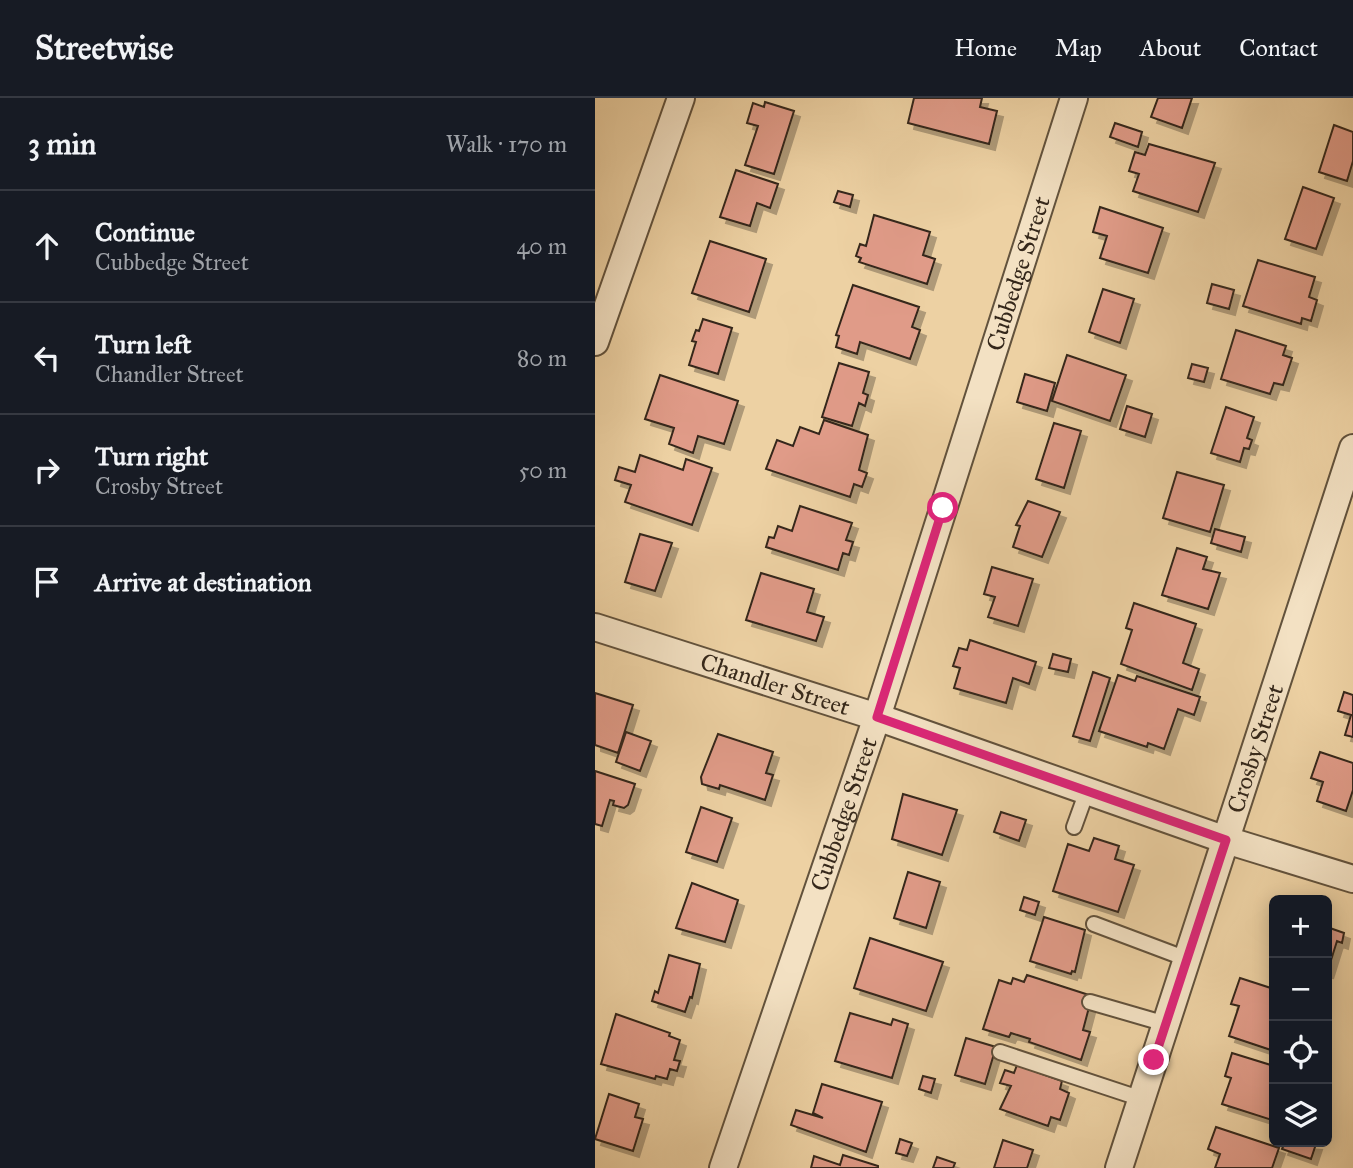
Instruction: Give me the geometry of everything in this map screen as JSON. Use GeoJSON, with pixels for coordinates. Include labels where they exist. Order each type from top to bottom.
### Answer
{"type":"FeatureCollection","features":[{"type":"Feature","properties":{"kind":"street"},"geometry":{"type":"LineString","coordinates":[[595,342],[681,98]]}},
{"type":"Feature","properties":{"kind":"street","name":"Cubbedge Street"},"geometry":{"type":"LineString","coordinates":[[723,1168],[877,717],[1074,98]]}},
{"type":"Feature","properties":{"kind":"street","name":"Crosby Street"},"geometry":{"type":"LineString","coordinates":[[1119,1168],[1353,447]]}},
{"type":"Feature","properties":{"kind":"street","name":"Chandler Street"},"geometry":{"type":"LineString","coordinates":[[595,627],[877,717],[1226,840],[1353,879]]}},
{"type":"Feature","properties":{"kind":"lane"},"geometry":{"type":"LineString","coordinates":[[1073,827],[1087,791]]}},
{"type":"Feature","properties":{"kind":"lane"},"geometry":{"type":"LineString","coordinates":[[1094,924],[1187,959]]}},
{"type":"Feature","properties":{"kind":"lane"},"geometry":{"type":"LineString","coordinates":[[1090,1002],[1166,1024]]}},
{"type":"Feature","properties":{"kind":"lane"},"geometry":{"type":"LineString","coordinates":[[1000,1052],[1142,1099]]}},
{"type":"Feature","properties":{"kind":"building"},"geometry":{"type":"Polygon","coordinates":[[[914,98],[982,98],[980,107],[997,111],[989,144],[908,123],[914,98]]]}},
{"type":"Feature","properties":{"kind":"building"},"geometry":{"type":"Polygon","coordinates":[[[1158,98],[1192,98],[1182,128],[1151,117],[1158,98]]]}},
{"type":"Feature","properties":{"kind":"building"},"geometry":{"type":"Polygon","coordinates":[[[765,102],[794,111],[774,174],[745,165],[758,126],[747,123],[753,103],[764,107],[765,102]]]}},
{"type":"Feature","properties":{"kind":"building"},"geometry":{"type":"Polygon","coordinates":[[[1115,123],[1142,132],[1138,147],[1110,137],[1115,123]]]}},
{"type":"Feature","properties":{"kind":"building"},"geometry":{"type":"Polygon","coordinates":[[[1334,125],[1353,132],[1353,161],[1347,181],[1319,172],[1334,125]]]}},
{"type":"Feature","properties":{"kind":"building"},"geometry":{"type":"Polygon","coordinates":[[[1149,144],[1215,163],[1198,212],[1133,191],[1139,174],[1129,171],[1135,152],[1145,155],[1149,144]]]}},
{"type":"Feature","properties":{"kind":"building"},"geometry":{"type":"Polygon","coordinates":[[[736,170],[778,184],[770,208],[757,203],[750,226],[720,217],[736,170]]]}},
{"type":"Feature","properties":{"kind":"building"},"geometry":{"type":"Polygon","coordinates":[[[1303,187],[1334,198],[1316,249],[1285,239],[1303,187]]]}},
{"type":"Feature","properties":{"kind":"building"},"geometry":{"type":"Polygon","coordinates":[[[838,191],[853,195],[850,207],[834,202],[838,191]]]}},
{"type":"Feature","properties":{"kind":"building"},"geometry":{"type":"Polygon","coordinates":[[[1100,207],[1163,228],[1148,273],[1100,258],[1107,236],[1093,232],[1100,207]]]}},
{"type":"Feature","properties":{"kind":"building"},"geometry":{"type":"Polygon","coordinates":[[[874,215],[930,232],[923,255],[935,259],[927,284],[859,262],[861,258],[856,256],[860,244],[866,246],[874,215]]]}},
{"type":"Feature","properties":{"kind":"building"},"geometry":{"type":"Polygon","coordinates":[[[710,241],[766,259],[749,312],[692,293],[710,241]]]}},
{"type":"Feature","properties":{"kind":"building"},"geometry":{"type":"Polygon","coordinates":[[[1258,260],[1315,277],[1309,297],[1317,300],[1311,321],[1302,318],[1301,324],[1243,306],[1258,260]]]}},
{"type":"Feature","properties":{"kind":"building"},"geometry":{"type":"Polygon","coordinates":[[[1212,284],[1234,290],[1229,309],[1207,303],[1212,284]]]}},
{"type":"Feature","properties":{"kind":"building"},"geometry":{"type":"Polygon","coordinates":[[[853,285],[919,307],[912,327],[920,330],[910,359],[860,342],[857,354],[836,347],[839,336],[836,335],[853,285]]]}},
{"type":"Feature","properties":{"kind":"building"},"geometry":{"type":"Polygon","coordinates":[[[1103,289],[1134,299],[1120,343],[1089,332],[1103,289]]]}},
{"type":"Feature","properties":{"kind":"building"},"geometry":{"type":"Polygon","coordinates":[[[703,319],[732,328],[718,374],[689,365],[696,342],[692,341],[703,319]]]}},
{"type":"Feature","properties":{"kind":"building"},"geometry":{"type":"Polygon","coordinates":[[[1236,330],[1286,346],[1283,355],[1292,358],[1283,385],[1274,383],[1270,394],[1221,379],[1236,330]]]}},
{"type":"Feature","properties":{"kind":"building"},"geometry":{"type":"Polygon","coordinates":[[[1067,355],[1126,375],[1110,421],[1052,401],[1067,355]]]}},
{"type":"Feature","properties":{"kind":"building"},"geometry":{"type":"Polygon","coordinates":[[[839,363],[869,372],[863,393],[868,395],[865,406],[859,403],[852,426],[822,417],[839,363]]]}},
{"type":"Feature","properties":{"kind":"building"},"geometry":{"type":"Polygon","coordinates":[[[1192,364],[1208,368],[1204,382],[1188,378],[1192,364]]]}},
{"type":"Feature","properties":{"kind":"building"},"geometry":{"type":"Polygon","coordinates":[[[1025,374],[1055,383],[1047,411],[1017,402],[1025,374]]]}},
{"type":"Feature","properties":{"kind":"building"},"geometry":{"type":"Polygon","coordinates":[[[660,375],[738,401],[724,444],[698,436],[693,453],[669,444],[674,428],[645,419],[660,375]]]}},
{"type":"Feature","properties":{"kind":"building"},"geometry":{"type":"Polygon","coordinates":[[[1127,406],[1152,414],[1145,437],[1120,429],[1127,406]]]}},
{"type":"Feature","properties":{"kind":"building"},"geometry":{"type":"Polygon","coordinates":[[[1226,407],[1254,417],[1247,438],[1252,440],[1249,449],[1244,448],[1240,462],[1211,453],[1226,407]]]}},
{"type":"Feature","properties":{"kind":"building"},"geometry":{"type":"Polygon","coordinates":[[[824,420],[868,435],[859,470],[867,473],[862,487],[854,484],[850,497],[766,469],[777,440],[793,446],[800,427],[819,434],[824,420]]]}},
{"type":"Feature","properties":{"kind":"building"},"geometry":{"type":"Polygon","coordinates":[[[1054,423],[1081,431],[1064,488],[1036,479],[1054,423]]]}},
{"type":"Feature","properties":{"kind":"building"},"geometry":{"type":"Polygon","coordinates":[[[640,455],[683,470],[686,459],[712,468],[692,525],[625,502],[631,485],[615,480],[619,467],[635,472],[640,455]]]}},
{"type":"Feature","properties":{"kind":"building"},"geometry":{"type":"Polygon","coordinates":[[[1177,472],[1224,485],[1210,532],[1163,518],[1177,472]]]}},
{"type":"Feature","properties":{"kind":"building"},"geometry":{"type":"Polygon","coordinates":[[[1028,501],[1060,512],[1042,557],[1013,547],[1020,526],[1016,525],[1028,501]]]}},
{"type":"Feature","properties":{"kind":"building"},"geometry":{"type":"Polygon","coordinates":[[[800,506],[852,523],[846,540],[853,542],[849,555],[843,553],[838,570],[766,547],[769,537],[774,538],[778,526],[792,531],[800,506]]]}},
{"type":"Feature","properties":{"kind":"building"},"geometry":{"type":"Polygon","coordinates":[[[1215,529],[1245,537],[1241,552],[1211,543],[1215,529]]]}},
{"type":"Feature","properties":{"kind":"building"},"geometry":{"type":"Polygon","coordinates":[[[640,534],[672,543],[655,591],[625,582],[640,534]]]}},
{"type":"Feature","properties":{"kind":"building"},"geometry":{"type":"Polygon","coordinates":[[[1177,548],[1207,557],[1203,569],[1220,573],[1208,609],[1162,595],[1177,548]]]}},
{"type":"Feature","properties":{"kind":"building"},"geometry":{"type":"Polygon","coordinates":[[[992,567],[1033,579],[1018,626],[988,617],[995,597],[984,594],[992,567]]]}},
{"type":"Feature","properties":{"kind":"building"},"geometry":{"type":"Polygon","coordinates":[[[761,573],[814,589],[807,612],[824,617],[816,641],[746,620],[761,573]]]}},
{"type":"Feature","properties":{"kind":"building"},"geometry":{"type":"Polygon","coordinates":[[[1134,603],[1196,624],[1183,663],[1199,669],[1192,690],[1121,664],[1132,630],[1126,628],[1134,603]]]}},
{"type":"Feature","properties":{"kind":"building"},"geometry":{"type":"Polygon","coordinates":[[[970,640],[1036,662],[1029,684],[1013,678],[1006,703],[954,688],[960,668],[953,666],[959,648],[967,650],[970,640]]]}},
{"type":"Feature","properties":{"kind":"building"},"geometry":{"type":"Polygon","coordinates":[[[1053,654],[1071,659],[1068,672],[1049,668],[1053,654]]]}},
{"type":"Feature","properties":{"kind":"building"},"geometry":{"type":"Polygon","coordinates":[[[1093,672],[1110,678],[1090,741],[1073,736],[1093,672]]]}},
{"type":"Feature","properties":{"kind":"building"},"geometry":{"type":"Polygon","coordinates":[[[1118,675],[1135,681],[1137,676],[1200,697],[1194,715],[1178,709],[1164,749],[1148,743],[1147,747],[1099,731],[1118,675]]]}},
{"type":"Feature","properties":{"kind":"building"},"geometry":{"type":"Polygon","coordinates":[[[1344,692],[1353,695],[1353,737],[1345,735],[1351,715],[1338,711],[1344,692]]]}},
{"type":"Feature","properties":{"kind":"building"},"geometry":{"type":"Polygon","coordinates":[[[595,693],[633,705],[618,753],[595,745],[595,693]]]}},
{"type":"Feature","properties":{"kind":"building"},"geometry":{"type":"Polygon","coordinates":[[[626,732],[651,741],[640,771],[616,762],[626,732]]]}},
{"type":"Feature","properties":{"kind":"building"},"geometry":{"type":"Polygon","coordinates":[[[718,734],[773,752],[766,773],[773,775],[765,800],[720,785],[719,789],[702,784],[701,777],[718,734]]]}},
{"type":"Feature","properties":{"kind":"building"},"geometry":{"type":"Polygon","coordinates":[[[1320,752],[1353,763],[1353,790],[1346,811],[1317,801],[1323,782],[1311,778],[1320,752]]]}},
{"type":"Feature","properties":{"kind":"building"},"geometry":{"type":"Polygon","coordinates":[[[595,771],[635,784],[628,805],[624,808],[613,805],[614,801],[610,800],[602,826],[595,824],[595,771]]]}},
{"type":"Feature","properties":{"kind":"building"},"geometry":{"type":"Polygon","coordinates":[[[903,794],[957,810],[942,855],[892,839],[903,794]]]}},
{"type":"Feature","properties":{"kind":"building"},"geometry":{"type":"Polygon","coordinates":[[[701,807],[732,818],[717,862],[686,852],[701,807]]]}},
{"type":"Feature","properties":{"kind":"building"},"geometry":{"type":"Polygon","coordinates":[[[1001,812],[1026,820],[1019,841],[994,832],[1001,812]]]}},
{"type":"Feature","properties":{"kind":"building"},"geometry":{"type":"Polygon","coordinates":[[[1094,838],[1119,846],[1115,859],[1134,865],[1118,912],[1053,891],[1068,844],[1089,851],[1094,838]]]}},
{"type":"Feature","properties":{"kind":"building"},"geometry":{"type":"Polygon","coordinates":[[[908,872],[940,882],[926,928],[894,918],[908,872]]]}},
{"type":"Feature","properties":{"kind":"building"},"geometry":{"type":"Polygon","coordinates":[[[692,883],[738,900],[725,942],[676,928],[692,883]]]}},
{"type":"Feature","properties":{"kind":"building"},"geometry":{"type":"Polygon","coordinates":[[[1024,897],[1039,902],[1035,915],[1020,910],[1024,897]]]}},
{"type":"Feature","properties":{"kind":"building"},"geometry":{"type":"Polygon","coordinates":[[[1044,917],[1085,930],[1075,972],[1072,971],[1071,974],[1030,961],[1044,917]]]}},
{"type":"Feature","properties":{"kind":"building"},"geometry":{"type":"Polygon","coordinates":[[[1332,929],[1344,933],[1342,943],[1337,941],[1332,957],[1332,929]]]}},
{"type":"Feature","properties":{"kind":"building"},"geometry":{"type":"Polygon","coordinates":[[[870,938],[943,962],[926,1011],[854,988],[870,938]]]}},
{"type":"Feature","properties":{"kind":"building"},"geometry":{"type":"Polygon","coordinates":[[[669,955],[700,964],[692,998],[690,997],[685,1012],[652,1001],[655,991],[658,993],[669,955]]]}},
{"type":"Feature","properties":{"kind":"building"},"geometry":{"type":"Polygon","coordinates":[[[1027,975],[1092,996],[1083,1030],[1090,1032],[1081,1060],[1029,1042],[1030,1039],[1011,1033],[1009,1037],[983,1029],[999,980],[1011,984],[1013,978],[1024,982],[1027,975]]]}},
{"type":"Feature","properties":{"kind":"building"},"geometry":{"type":"Polygon","coordinates":[[[1240,978],[1269,987],[1269,1049],[1229,1036],[1239,1006],[1231,1004],[1240,978]]]}},
{"type":"Feature","properties":{"kind":"building"},"geometry":{"type":"Polygon","coordinates":[[[850,1013],[891,1025],[893,1019],[908,1024],[892,1078],[835,1061],[850,1013]]]}},
{"type":"Feature","properties":{"kind":"building"},"geometry":{"type":"Polygon","coordinates":[[[616,1014],[670,1033],[669,1036],[680,1040],[674,1060],[680,1061],[677,1071],[670,1069],[667,1079],[656,1076],[655,1079],[601,1064],[616,1014]]]}},
{"type":"Feature","properties":{"kind":"building"},"geometry":{"type":"Polygon","coordinates":[[[966,1038],[996,1047],[985,1084],[955,1075],[966,1038]]]}},
{"type":"Feature","properties":{"kind":"building"},"geometry":{"type":"Polygon","coordinates":[[[1232,1053],[1269,1064],[1269,1119],[1222,1104],[1231,1078],[1225,1076],[1232,1053]]]}},
{"type":"Feature","properties":{"kind":"building"},"geometry":{"type":"Polygon","coordinates":[[[1017,1065],[1062,1081],[1060,1089],[1069,1093],[1060,1120],[1051,1117],[1048,1126],[1000,1109],[1011,1086],[1000,1083],[1005,1070],[1014,1073],[1017,1065]]]}},
{"type":"Feature","properties":{"kind":"building"},"geometry":{"type":"Polygon","coordinates":[[[923,1076],[935,1079],[931,1093],[919,1089],[923,1076]]]}},
{"type":"Feature","properties":{"kind":"building"},"geometry":{"type":"Polygon","coordinates":[[[822,1084],[882,1102],[866,1152],[791,1125],[796,1110],[823,1118],[813,1113],[822,1084]]]}},
{"type":"Feature","properties":{"kind":"building"},"geometry":{"type":"Polygon","coordinates":[[[609,1094],[639,1104],[635,1117],[643,1119],[633,1151],[595,1139],[609,1094]]]}},
{"type":"Feature","properties":{"kind":"building"},"geometry":{"type":"Polygon","coordinates":[[[1216,1127],[1269,1145],[1269,1147],[1279,1148],[1272,1168],[1215,1168],[1220,1154],[1208,1149],[1216,1127]]]}},
{"type":"Feature","properties":{"kind":"building"},"geometry":{"type":"Polygon","coordinates":[[[900,1139],[912,1143],[907,1156],[896,1153],[900,1139]]]}},
{"type":"Feature","properties":{"kind":"building"},"geometry":{"type":"Polygon","coordinates":[[[1003,1140],[1033,1150],[1027,1168],[994,1168],[1003,1140]]]}},
{"type":"Feature","properties":{"kind":"building"},"geometry":{"type":"Polygon","coordinates":[[[1283,1147],[1315,1147],[1311,1159],[1282,1149],[1283,1147]]]}},
{"type":"Feature","properties":{"kind":"building"},"geometry":{"type":"Polygon","coordinates":[[[843,1155],[878,1168],[811,1168],[814,1156],[840,1165],[843,1155]]]}},
{"type":"Feature","properties":{"kind":"building"},"geometry":{"type":"Polygon","coordinates":[[[937,1157],[955,1163],[953,1168],[933,1168],[937,1157]]]}},
{"type":"Feature","properties":{"kind":"route"},"geometry":{"type":"LineString","coordinates":[[943,508],[877,717],[1226,840],[1154,1060]]}}]}
